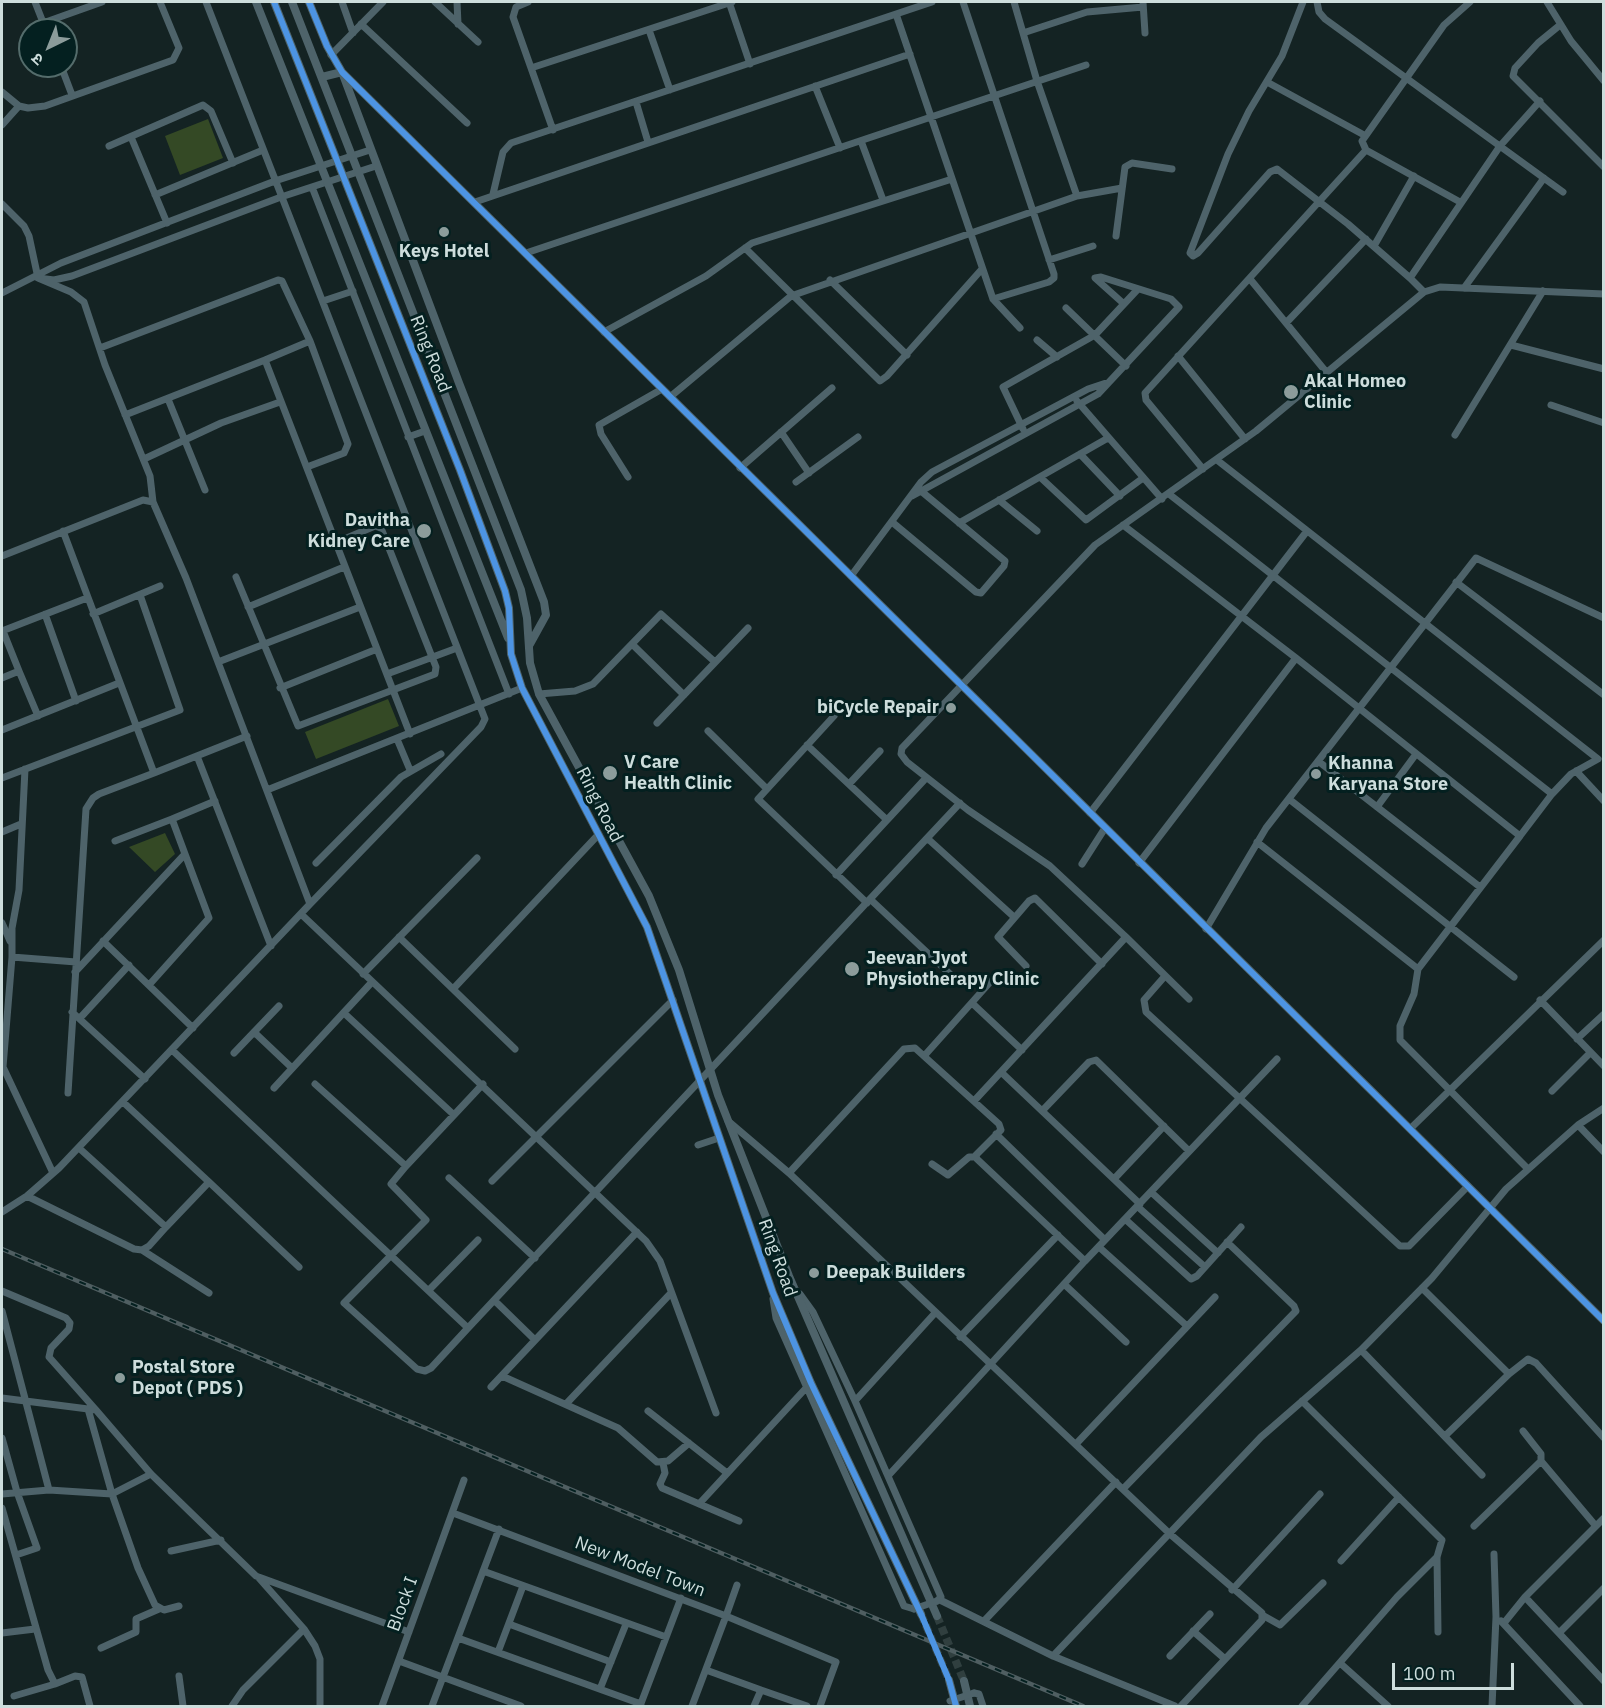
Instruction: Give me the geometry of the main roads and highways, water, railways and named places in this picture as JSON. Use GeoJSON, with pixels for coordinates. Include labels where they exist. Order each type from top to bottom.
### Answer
{"type":"FeatureCollection","features":[{"type":"Feature","properties":{"kind":"tunnel"},"geometry":{"type":"LineString","coordinates":[[921,1614],[949,1680]]}},
{"type":"Feature","properties":{"kind":"tunnel"},"geometry":{"type":"LineString","coordinates":[[937,1616],[964,1681]]}},
{"type":"Feature","properties":{"kind":"railway"},"geometry":{"type":"LineString","coordinates":[[2,1249],[1083,1706]]}},
{"type":"Feature","properties":{"kind":"place","name":"Keys Hotel"},"geometry":{"type":"Point","coordinates":[444,232]}},
{"type":"Feature","properties":{"kind":"place","name":"Akal Homeo Clinic"},"geometry":{"type":"Point","coordinates":[1291,392]}},
{"type":"Feature","properties":{"kind":"place","name":"Davitha Kidney Care"},"geometry":{"type":"Point","coordinates":[424,531]}},
{"type":"Feature","properties":{"kind":"place","name":"biCycle Repair"},"geometry":{"type":"Point","coordinates":[951,708]}},
{"type":"Feature","properties":{"kind":"place","name":"V Care Health Clinic"},"geometry":{"type":"Point","coordinates":[610,773]}},
{"type":"Feature","properties":{"kind":"place","name":"Khanna Karyana Store"},"geometry":{"type":"Point","coordinates":[1316,774]}},
{"type":"Feature","properties":{"kind":"place","name":"Jeevan Jyot Physiotherapy Clinic"},"geometry":{"type":"Point","coordinates":[852,969]}},
{"type":"Feature","properties":{"kind":"place","name":"Deepak Builders"},"geometry":{"type":"Point","coordinates":[814,1273]}},
{"type":"Feature","properties":{"kind":"place","name":"Postal Store Depot ( PDS )"},"geometry":{"type":"Point","coordinates":[120,1378]}}]}
